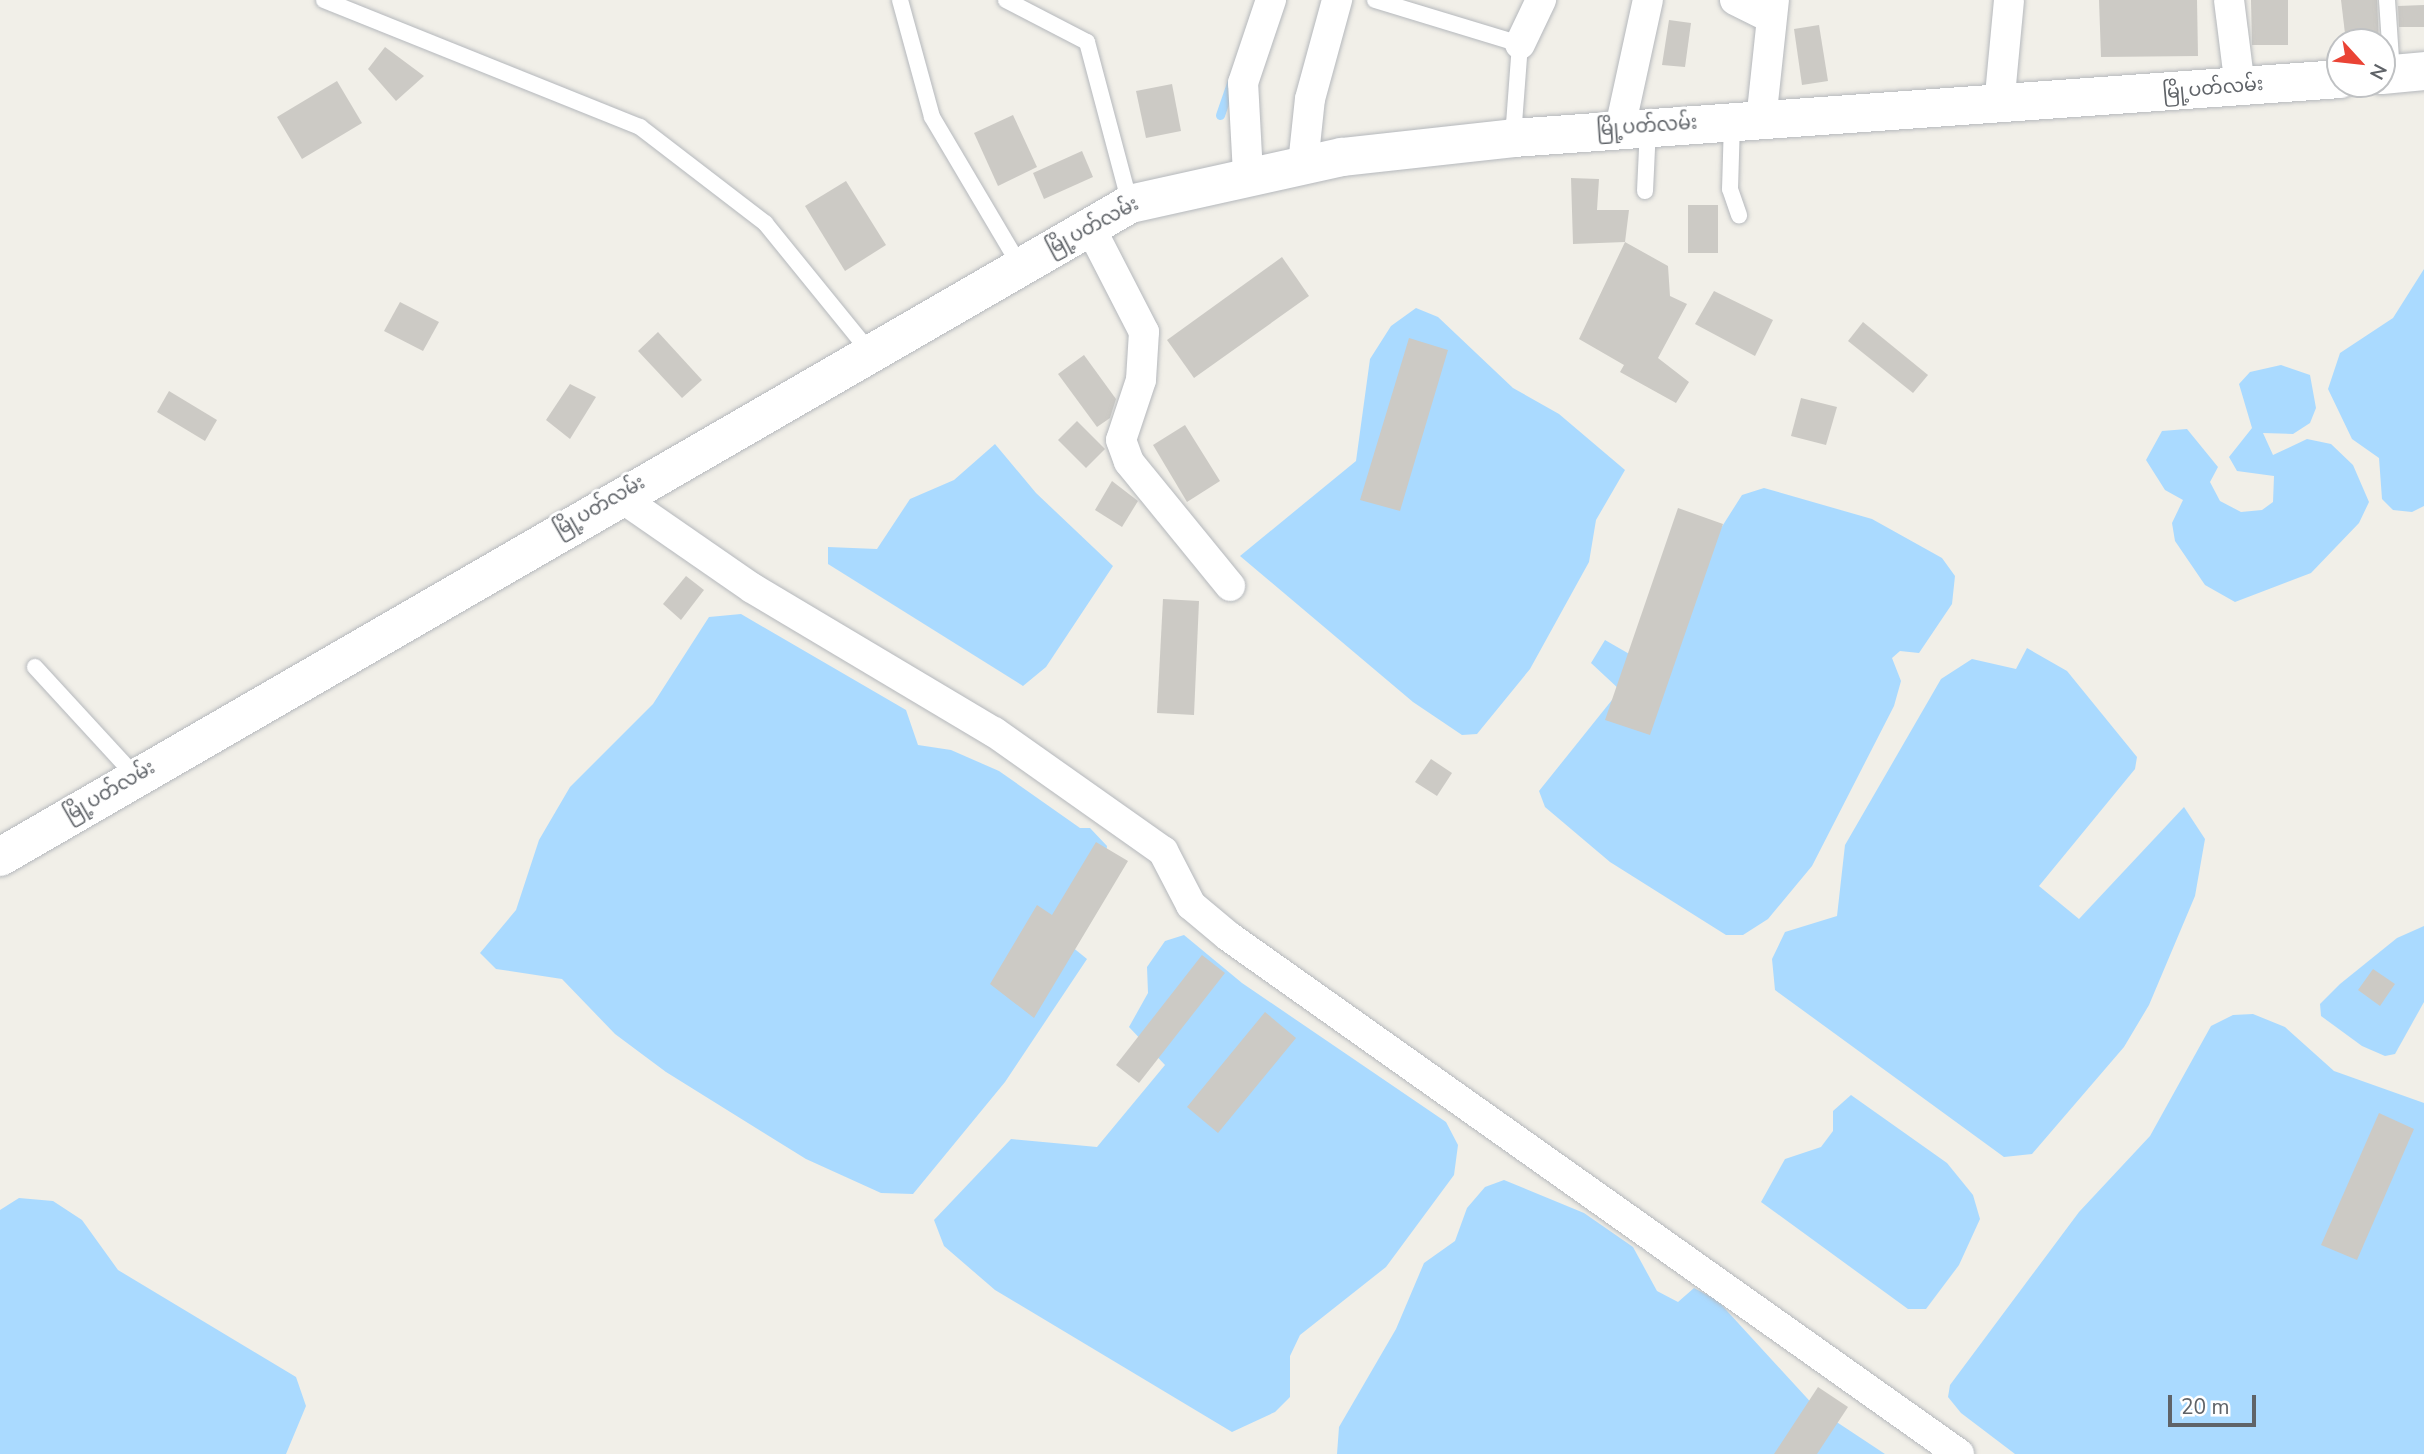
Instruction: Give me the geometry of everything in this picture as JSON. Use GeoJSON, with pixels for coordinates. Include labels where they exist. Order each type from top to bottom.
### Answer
{"type":"FeatureCollection","features":[{"type":"Feature","properties":{"kind":"main road","name":"မြို့ပတ်လမ်း"},"geometry":{"type":"LineString","coordinates":[[0,857],[619,496],[1130,204],[1248,174],[1303,164],[1513,138],[1634,126],[1999,107],[2326,80]]}},
{"type":"Feature","properties":{"kind":"street"},"geometry":{"type":"LineString","coordinates":[[1248,174],[1243,83],[1271,0]]}},
{"type":"Feature","properties":{"kind":"street"},"geometry":{"type":"LineString","coordinates":[[1303,164],[1310,99],[1337,0]]}},
{"type":"Feature","properties":{"kind":"street"},"geometry":{"type":"LineString","coordinates":[[1520,44],[1541,0]]}},
{"type":"Feature","properties":{"kind":"street"},"geometry":{"type":"LineString","coordinates":[[1634,126],[1648,0]]}},
{"type":"Feature","properties":{"kind":"street"},"geometry":{"type":"LineString","coordinates":[[1735,0],[1772,9],[1746,122]]}},
{"type":"Feature","properties":{"kind":"street"},"geometry":{"type":"LineString","coordinates":[[1999,107],[2009,0]]}},
{"type":"Feature","properties":{"kind":"street"},"geometry":{"type":"LineString","coordinates":[[2230,0],[2239,88]]}},
{"type":"Feature","properties":{"kind":"street"},"geometry":{"type":"LineString","coordinates":[[1090,227],[1144,332],[1141,380],[1121,440],[1129,461],[1230,586]]}},
{"type":"Feature","properties":{"kind":"street"},"geometry":{"type":"LineString","coordinates":[[619,496],[752,588],[994,732],[1163,851],[1191,905],[1228,936],[1959,1454]]}},
{"type":"Feature","properties":{"kind":"lane"},"geometry":{"type":"LineString","coordinates":[[324,0],[640,127],[765,223],[870,352]]}},
{"type":"Feature","properties":{"kind":"lane"},"geometry":{"type":"LineString","coordinates":[[900,0],[932,117],[1020,266]]}},
{"type":"Feature","properties":{"kind":"lane"},"geometry":{"type":"LineString","coordinates":[[1006,0],[1087,43],[1130,204]]}},
{"type":"Feature","properties":{"kind":"lane"},"geometry":{"type":"LineString","coordinates":[[1375,0],[1424,7],[1520,44],[1513,138]]}},
{"type":"Feature","properties":{"kind":"lane"},"geometry":{"type":"LineString","coordinates":[[2387,0],[2399,73]]}},
{"type":"Feature","properties":{"kind":"lane"},"geometry":{"type":"LineString","coordinates":[[1739,215],[1730,189],[1746,122]]}},
{"type":"Feature","properties":{"kind":"lane"},"geometry":{"type":"LineString","coordinates":[[1634,126],[1645,191]]}},
{"type":"Feature","properties":{"kind":"lane"},"geometry":{"type":"LineString","coordinates":[[35,667],[136,777]]}},
{"type":"Feature","properties":{"kind":"water"},"geometry":{"type":"Polygon","coordinates":[[[2424,269],[2424,506],[2412,512],[2393,510],[2382,499],[2379,458],[2352,439],[2328,389],[2340,353],[2393,318],[2424,269]]]}},
{"type":"Feature","properties":{"kind":"water"},"geometry":{"type":"Polygon","coordinates":[[[1416,308],[1438,317],[1513,388],[1559,414],[1625,470],[1596,520],[1589,562],[1530,669],[1477,734],[1462,735],[1413,702],[1240,556],[1356,461],[1370,359],[1391,326],[1416,308]]]}},
{"type":"Feature","properties":{"kind":"water"},"geometry":{"type":"Polygon","coordinates":[[[2281,365],[2310,375],[2316,408],[2310,423],[2293,434],[2263,433],[2273,455],[2307,439],[2331,444],[2353,465],[2369,502],[2359,523],[2311,573],[2235,602],[2205,585],[2175,541],[2172,523],[2183,500],[2165,490],[2146,460],[2162,431],[2187,429],[2218,467],[2210,482],[2220,501],[2241,512],[2262,510],[2273,502],[2274,476],[2237,471],[2229,457],[2252,428],[2239,384],[2250,372],[2281,365]]]}},
{"type":"Feature","properties":{"kind":"water"},"geometry":{"type":"Polygon","coordinates":[[[995,444],[1036,493],[1113,566],[1046,667],[1023,686],[828,564],[828,547],[877,549],[910,499],[954,480],[995,444]]]}},
{"type":"Feature","properties":{"kind":"water"},"geometry":{"type":"Polygon","coordinates":[[[1764,488],[1872,519],[1942,558],[1955,576],[1952,604],[1919,653],[1900,651],[1892,658],[1901,681],[1894,706],[1812,866],[1768,919],[1743,935],[1726,935],[1610,862],[1545,807],[1539,791],[1620,690],[1591,663],[1605,640],[1638,659],[1742,495],[1764,488]]]}},
{"type":"Feature","properties":{"kind":"water"},"geometry":{"type":"Polygon","coordinates":[[[741,614],[906,710],[918,745],[951,750],[999,771],[1080,828],[1090,828],[1107,846],[1105,865],[1055,933],[1087,959],[1005,1082],[913,1194],[881,1193],[806,1159],[666,1072],[615,1034],[562,979],[496,969],[480,953],[516,910],[539,840],[570,787],[653,704],[709,617],[741,614]]]}},
{"type":"Feature","properties":{"kind":"water"},"geometry":{"type":"Polygon","coordinates":[[[2027,648],[2067,671],[2137,757],[2135,769],[2039,886],[2079,919],[2184,807],[2205,839],[2195,896],[2149,1005],[2124,1047],[2032,1154],[2004,1157],[1775,990],[1772,959],[1785,932],[1837,916],[1845,845],[1941,679],[1972,659],[2016,669],[2027,648]]]}},
{"type":"Feature","properties":{"kind":"water"},"geometry":{"type":"Polygon","coordinates":[[[2424,926],[2424,1002],[2395,1054],[2385,1056],[2362,1046],[2321,1016],[2320,1004],[2340,984],[2397,938],[2424,926]]]}},
{"type":"Feature","properties":{"kind":"water"},"geometry":{"type":"Polygon","coordinates":[[[1184,935],[1242,983],[1446,1122],[1458,1145],[1454,1175],[1386,1267],[1300,1335],[1290,1356],[1290,1397],[1275,1412],[1232,1432],[995,1290],[944,1246],[934,1220],[1011,1139],[1097,1147],[1165,1065],[1129,1027],[1148,993],[1147,967],[1165,941],[1184,935]]]}},
{"type":"Feature","properties":{"kind":"water"},"geometry":{"type":"Polygon","coordinates":[[[2253,1014],[2285,1027],[2334,1071],[2424,1103],[2424,1454],[2015,1454],[1961,1413],[1948,1397],[1950,1385],[2079,1212],[2150,1136],[2211,1026],[2233,1015],[2253,1014]]]}},
{"type":"Feature","properties":{"kind":"water"},"geometry":{"type":"Polygon","coordinates":[[[1851,1095],[1947,1163],[1973,1195],[1980,1219],[1959,1265],[1926,1309],[1908,1309],[1761,1202],[1785,1159],[1821,1147],[1833,1131],[1833,1111],[1851,1095]]]}},
{"type":"Feature","properties":{"kind":"water"},"geometry":{"type":"Polygon","coordinates":[[[1504,1180],[1584,1213],[1633,1247],[1657,1291],[1678,1302],[1694,1288],[1717,1300],[1817,1409],[1885,1454],[1337,1454],[1339,1427],[1396,1329],[1424,1263],[1455,1241],[1467,1208],[1485,1187],[1504,1180]]]}},
{"type":"Feature","properties":{"kind":"water"},"geometry":{"type":"Polygon","coordinates":[[[19,1198],[53,1201],[82,1220],[118,1270],[296,1377],[306,1406],[286,1454],[0,1454],[0,1210],[19,1198]]]}},
{"type":"Feature","properties":{"kind":"building"},"geometry":{"type":"Polygon","coordinates":[[[2099,0],[2197,0],[2198,56],[2101,57],[2099,0]]]}},
{"type":"Feature","properties":{"kind":"building"},"geometry":{"type":"Polygon","coordinates":[[[2251,0],[2288,0],[2288,45],[2252,45],[2251,0]]]}},
{"type":"Feature","properties":{"kind":"building"},"geometry":{"type":"Polygon","coordinates":[[[2341,0],[2377,0],[2378,28],[2344,28],[2341,0]]]}},
{"type":"Feature","properties":{"kind":"building"},"geometry":{"type":"Polygon","coordinates":[[[2424,5],[2424,27],[2399,27],[2398,6],[2424,5]]]}},
{"type":"Feature","properties":{"kind":"building"},"geometry":{"type":"Polygon","coordinates":[[[1669,20],[1691,23],[1685,67],[1662,65],[1669,20]]]}},
{"type":"Feature","properties":{"kind":"building"},"geometry":{"type":"Polygon","coordinates":[[[1819,25],[1828,81],[1802,85],[1794,29],[1819,25]]]}},
{"type":"Feature","properties":{"kind":"building"},"geometry":{"type":"Polygon","coordinates":[[[385,47],[424,76],[396,101],[368,69],[385,47]]]}},
{"type":"Feature","properties":{"kind":"building"},"geometry":{"type":"Polygon","coordinates":[[[337,81],[362,123],[302,159],[277,117],[337,81]]]}},
{"type":"Feature","properties":{"kind":"building"},"geometry":{"type":"Polygon","coordinates":[[[1172,84],[1181,131],[1146,138],[1136,91],[1172,84]]]}},
{"type":"Feature","properties":{"kind":"building"},"geometry":{"type":"Polygon","coordinates":[[[1013,115],[1037,167],[998,186],[974,133],[1013,115]]]}},
{"type":"Feature","properties":{"kind":"building"},"geometry":{"type":"Polygon","coordinates":[[[1082,151],[1093,177],[1044,199],[1033,173],[1082,151]]]}},
{"type":"Feature","properties":{"kind":"building"},"geometry":{"type":"Polygon","coordinates":[[[1571,178],[1599,179],[1597,210],[1629,210],[1625,242],[1573,244],[1571,178]]]}},
{"type":"Feature","properties":{"kind":"building"},"geometry":{"type":"Polygon","coordinates":[[[846,181],[886,245],[845,271],[805,206],[846,181]]]}},
{"type":"Feature","properties":{"kind":"building"},"geometry":{"type":"Polygon","coordinates":[[[1688,205],[1718,205],[1718,253],[1688,253],[1688,205]]]}},
{"type":"Feature","properties":{"kind":"building"},"geometry":{"type":"Polygon","coordinates":[[[1625,242],[1668,266],[1670,296],[1687,304],[1658,358],[1689,382],[1676,403],[1620,372],[1624,365],[1579,339],[1625,242]]]}},
{"type":"Feature","properties":{"kind":"building"},"geometry":{"type":"Polygon","coordinates":[[[1282,257],[1309,296],[1194,378],[1167,340],[1282,257]]]}},
{"type":"Feature","properties":{"kind":"building"},"geometry":{"type":"Polygon","coordinates":[[[1714,291],[1773,320],[1755,356],[1695,324],[1714,291]]]}},
{"type":"Feature","properties":{"kind":"building"},"geometry":{"type":"Polygon","coordinates":[[[400,302],[439,322],[423,351],[384,331],[400,302]]]}},
{"type":"Feature","properties":{"kind":"building"},"geometry":{"type":"Polygon","coordinates":[[[1863,322],[1928,375],[1913,393],[1848,341],[1863,322]]]}},
{"type":"Feature","properties":{"kind":"building"},"geometry":{"type":"Polygon","coordinates":[[[658,332],[702,380],[682,398],[638,351],[658,332]]]}},
{"type":"Feature","properties":{"kind":"building"},"geometry":{"type":"Polygon","coordinates":[[[1409,338],[1448,350],[1400,511],[1360,500],[1409,338]]]}},
{"type":"Feature","properties":{"kind":"building"},"geometry":{"type":"Polygon","coordinates":[[[1084,355],[1116,399],[1110,418],[1097,427],[1058,374],[1084,355]]]}},
{"type":"Feature","properties":{"kind":"building"},"geometry":{"type":"Polygon","coordinates":[[[570,384],[596,397],[570,439],[546,420],[570,384]]]}},
{"type":"Feature","properties":{"kind":"building"},"geometry":{"type":"Polygon","coordinates":[[[169,391],[217,420],[205,441],[157,412],[169,391]]]}},
{"type":"Feature","properties":{"kind":"building"},"geometry":{"type":"Polygon","coordinates":[[[1801,398],[1837,407],[1826,445],[1791,436],[1801,398]]]}},
{"type":"Feature","properties":{"kind":"building"},"geometry":{"type":"Polygon","coordinates":[[[1077,421],[1105,449],[1086,468],[1058,440],[1077,421]]]}},
{"type":"Feature","properties":{"kind":"building"},"geometry":{"type":"Polygon","coordinates":[[[1185,425],[1220,481],[1187,502],[1153,445],[1185,425]]]}},
{"type":"Feature","properties":{"kind":"building"},"geometry":{"type":"Polygon","coordinates":[[[1112,481],[1138,501],[1122,527],[1095,510],[1112,481]]]}},
{"type":"Feature","properties":{"kind":"building"},"geometry":{"type":"Polygon","coordinates":[[[1678,508],[1723,524],[1650,735],[1605,720],[1678,508]]]}},
{"type":"Feature","properties":{"kind":"building"},"geometry":{"type":"Polygon","coordinates":[[[686,576],[704,590],[681,620],[663,604],[686,576]]]}},
{"type":"Feature","properties":{"kind":"building"},"geometry":{"type":"Polygon","coordinates":[[[1163,599],[1199,601],[1194,715],[1157,713],[1163,599]]]}},
{"type":"Feature","properties":{"kind":"building"},"geometry":{"type":"Polygon","coordinates":[[[1431,759],[1452,773],[1437,796],[1415,782],[1431,759]]]}},
{"type":"Feature","properties":{"kind":"building"},"geometry":{"type":"Polygon","coordinates":[[[1096,842],[1128,861],[1034,1018],[990,984],[1037,905],[1052,915],[1096,842]]]}},
{"type":"Feature","properties":{"kind":"building"},"geometry":{"type":"Polygon","coordinates":[[[1202,955],[1225,973],[1139,1083],[1116,1065],[1202,955]]]}},
{"type":"Feature","properties":{"kind":"building"},"geometry":{"type":"Polygon","coordinates":[[[2373,969],[2395,984],[2380,1006],[2358,990],[2373,969]]]}},
{"type":"Feature","properties":{"kind":"building"},"geometry":{"type":"Polygon","coordinates":[[[1265,1012],[1296,1038],[1218,1133],[1187,1107],[1265,1012]]]}},
{"type":"Feature","properties":{"kind":"building"},"geometry":{"type":"Polygon","coordinates":[[[2379,1113],[2414,1129],[2357,1260],[2321,1245],[2379,1113]]]}},
{"type":"Feature","properties":{"kind":"building"},"geometry":{"type":"Polygon","coordinates":[[[1818,1387],[1848,1407],[1817,1454],[1774,1454],[1818,1387]]]}},
{"type":"Feature","properties":{"kind":"waterway"},"geometry":{"type":"LineString","coordinates":[[1220,115],[1232,81]]}}]}
